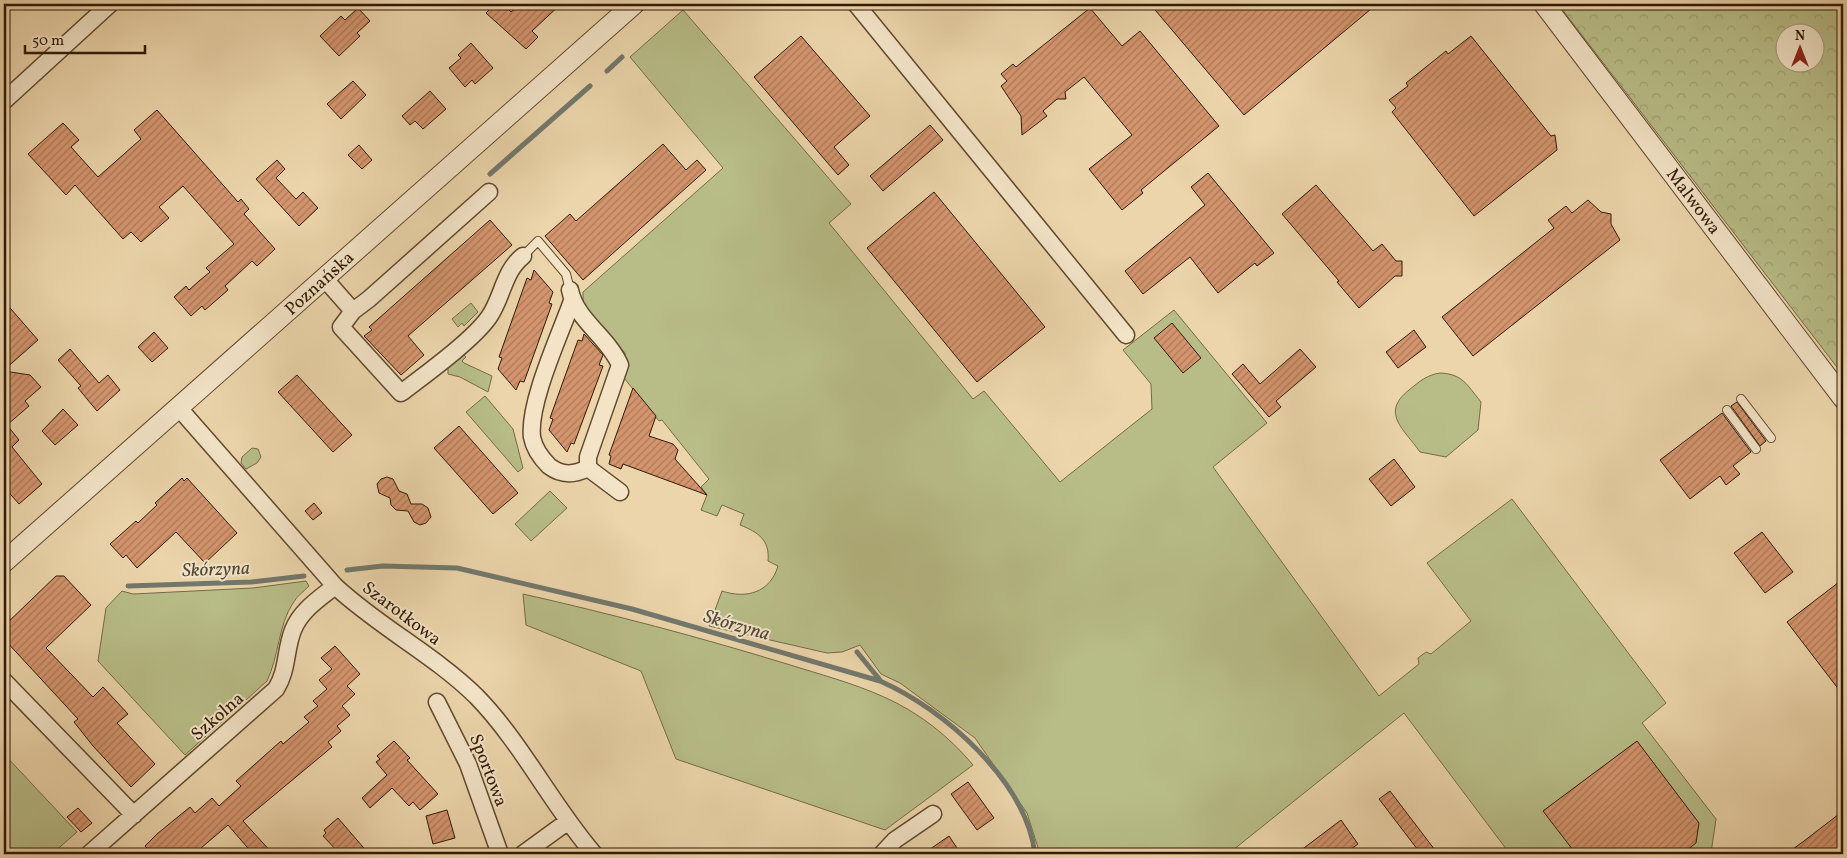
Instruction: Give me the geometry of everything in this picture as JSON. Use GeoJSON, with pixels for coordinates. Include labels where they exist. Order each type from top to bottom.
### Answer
{"type":"FeatureCollection","features":[{"type":"Feature","properties":{"kind":"street"},"geometry":{"type":"LineString","coordinates":[[4,101],[110,4]]}},
{"type":"Feature","properties":{"kind":"street","name":"Poznańska"},"geometry":{"type":"LineString","coordinates":[[4,562],[634,4]]}},
{"type":"Feature","properties":{"kind":"street"},"geometry":{"type":"LineString","coordinates":[[856,4],[1126,335]]}},
{"type":"Feature","properties":{"kind":"street","name":"Malwowa"},"geometry":{"type":"LineString","coordinates":[[1544,4],[1843,398]]}},
{"type":"Feature","properties":{"kind":"street"},"geometry":{"type":"LineString","coordinates":[[489,192],[369,299],[352,311],[341,327],[401,393],[478,330],[490,316],[514,264],[523,256]]}},
{"type":"Feature","properties":{"kind":"street"},"geometry":{"type":"LineString","coordinates":[[324,278],[352,311]]}},
{"type":"Feature","properties":{"kind":"street"},"geometry":{"type":"LineString","coordinates":[[571,296],[540,391],[532,427],[532,438],[542,459],[552,468],[570,475],[588,468]]}},
{"type":"Feature","properties":{"kind":"street"},"geometry":{"type":"LineString","coordinates":[[571,296],[616,355],[620,365],[588,457],[588,468]]}},
{"type":"Feature","properties":{"kind":"street","name":"Szarotkowa"},"geometry":{"type":"LineString","coordinates":[[178,407],[335,586],[436,663],[475,696],[508,734],[567,822],[594,854]]}},
{"type":"Feature","properties":{"kind":"street"},"geometry":{"type":"LineString","coordinates":[[588,468],[620,492]]}},
{"type":"Feature","properties":{"kind":"street","name":"Szkolna"},"geometry":{"type":"LineString","coordinates":[[89,854],[276,689],[286,670],[291,637],[299,618],[335,586]]}},
{"type":"Feature","properties":{"kind":"street"},"geometry":{"type":"LineString","coordinates":[[4,680],[134,815]]}},
{"type":"Feature","properties":{"kind":"street","name":"Sportowa"},"geometry":{"type":"LineString","coordinates":[[437,702],[468,764],[500,854]]}},
{"type":"Feature","properties":{"kind":"street"},"geometry":{"type":"LineString","coordinates":[[882,854],[895,840],[933,814]]}},
{"type":"Feature","properties":{"kind":"street"},"geometry":{"type":"LineString","coordinates":[[524,854],[567,822]]}},
{"type":"Feature","properties":{"kind":"lane"},"geometry":{"type":"LineString","coordinates":[[523,256],[538,241],[566,274],[571,296]]}},
{"type":"Feature","properties":{"kind":"lane"},"geometry":{"type":"LineString","coordinates":[[1741,399],[1770,438]]}},
{"type":"Feature","properties":{"kind":"lane"},"geometry":{"type":"LineString","coordinates":[[1726,410],[1756,449]]}},
{"type":"Feature","properties":{"kind":"green space"},"geometry":{"type":"Polygon","coordinates":[[[1558,4],[1843,4],[1843,375],[1558,4]]]}},
{"type":"Feature","properties":{"kind":"green space"},"geometry":{"type":"Polygon","coordinates":[[[683,10],[851,204],[829,223],[973,399],[984,391],[1060,482],[1152,409],[1151,384],[1123,350],[1174,310],[1267,423],[1213,467],[1379,696],[1419,664],[1418,658],[1426,652],[1431,654],[1471,621],[1427,563],[1512,499],[1666,703],[1642,723],[1716,819],[1711,853],[1510,854],[1404,713],[1228,854],[1040,854],[1027,813],[975,738],[900,683],[881,674],[860,645],[842,652],[827,653],[709,626],[722,591],[740,594],[756,592],[769,582],[778,566],[768,561],[767,548],[762,538],[740,525],[744,514],[722,505],[717,516],[701,510],[707,495],[701,487],[709,479],[662,420],[659,421],[624,378],[625,353],[583,305],[583,292],[723,168],[630,57],[683,10]]]}},
{"type":"Feature","properties":{"kind":"green space"},"geometry":{"type":"Polygon","coordinates":[[[471,303],[478,312],[464,326],[462,323],[458,327],[452,319],[471,303]]]}},
{"type":"Feature","properties":{"kind":"green space"},"geometry":{"type":"Polygon","coordinates":[[[461,352],[466,357],[462,361],[464,363],[492,376],[488,392],[460,377],[448,374],[448,365],[461,352]]]}},
{"type":"Feature","properties":{"kind":"green space"},"geometry":{"type":"Polygon","coordinates":[[[1440,373],[1459,378],[1481,402],[1478,430],[1446,457],[1420,452],[1402,428],[1396,414],[1396,406],[1400,398],[1420,381],[1440,373]]]}},
{"type":"Feature","properties":{"kind":"green space"},"geometry":{"type":"Polygon","coordinates":[[[485,396],[513,429],[523,468],[518,472],[466,412],[485,396]]]}},
{"type":"Feature","properties":{"kind":"green space"},"geometry":{"type":"Polygon","coordinates":[[[252,448],[258,449],[261,457],[257,463],[246,469],[241,463],[242,457],[252,448]]]}},
{"type":"Feature","properties":{"kind":"green space"},"geometry":{"type":"Polygon","coordinates":[[[550,491],[567,508],[531,541],[515,524],[550,491]]]}},
{"type":"Feature","properties":{"kind":"green space"},"geometry":{"type":"Polygon","coordinates":[[[306,581],[309,586],[295,600],[284,621],[267,681],[185,755],[98,661],[106,608],[122,591],[133,594],[253,588],[306,581]]]}},
{"type":"Feature","properties":{"kind":"green space"},"geometry":{"type":"Polygon","coordinates":[[[523,594],[688,635],[860,687],[897,703],[921,717],[954,744],[973,765],[885,830],[676,759],[641,671],[526,625],[523,594]]]}},
{"type":"Feature","properties":{"kind":"green space"},"geometry":{"type":"Polygon","coordinates":[[[4,754],[77,832],[52,854],[4,854],[4,754]]]}},
{"type":"Feature","properties":{"kind":"building"},"geometry":{"type":"Polygon","coordinates":[[[495,4],[503,4],[511,12],[520,4],[561,4],[532,31],[538,37],[526,49],[486,13],[495,4]]]}},
{"type":"Feature","properties":{"kind":"building"},"geometry":{"type":"Polygon","coordinates":[[[1150,4],[1377,4],[1244,115],[1150,4]]]}},
{"type":"Feature","properties":{"kind":"building"},"geometry":{"type":"Polygon","coordinates":[[[358,8],[370,21],[357,33],[360,36],[339,56],[320,36],[341,16],[345,20],[358,8]]]}},
{"type":"Feature","properties":{"kind":"building"},"geometry":{"type":"Polygon","coordinates":[[[1090,8],[1122,46],[1140,31],[1219,126],[1141,190],[1143,193],[1122,210],[1089,169],[1132,135],[1084,77],[1065,92],[1066,99],[1057,99],[1043,111],[1047,116],[1022,135],[1021,116],[1001,86],[1007,81],[1001,74],[1013,64],[1016,67],[1090,8]]]}},
{"type":"Feature","properties":{"kind":"building"},"geometry":{"type":"Polygon","coordinates":[[[801,36],[870,116],[834,147],[849,165],[838,175],[754,77],[801,36]]]}},
{"type":"Feature","properties":{"kind":"building"},"geometry":{"type":"Polygon","coordinates":[[[1471,36],[1551,136],[1555,135],[1557,150],[1474,216],[1392,112],[1396,108],[1389,100],[1408,86],[1406,83],[1446,51],[1448,54],[1471,36]]]}},
{"type":"Feature","properties":{"kind":"building"},"geometry":{"type":"Polygon","coordinates":[[[471,43],[493,68],[475,84],[472,80],[465,87],[449,68],[461,58],[458,55],[471,43]]]}},
{"type":"Feature","properties":{"kind":"building"},"geometry":{"type":"Polygon","coordinates":[[[353,81],[366,95],[341,119],[327,104],[353,81]]]}},
{"type":"Feature","properties":{"kind":"building"},"geometry":{"type":"Polygon","coordinates":[[[430,91],[446,109],[423,129],[415,121],[410,125],[402,116],[430,91]]]}},
{"type":"Feature","properties":{"kind":"building"},"geometry":{"type":"Polygon","coordinates":[[[157,110],[238,202],[241,199],[249,209],[244,214],[275,249],[257,266],[252,261],[225,286],[228,290],[205,310],[202,306],[191,316],[174,297],[186,286],[189,290],[210,272],[206,268],[234,244],[183,186],[159,207],[169,218],[141,242],[131,232],[123,239],[75,185],[66,195],[28,154],[63,123],[79,140],[71,147],[98,177],[141,139],[134,130],[157,110]]]}},
{"type":"Feature","properties":{"kind":"building"},"geometry":{"type":"Polygon","coordinates":[[[930,125],[943,140],[883,191],[870,176],[930,125]]]}},
{"type":"Feature","properties":{"kind":"building"},"geometry":{"type":"Polygon","coordinates":[[[663,144],[686,170],[697,160],[706,170],[583,280],[545,236],[570,214],[576,221],[663,144]]]}},
{"type":"Feature","properties":{"kind":"building"},"geometry":{"type":"Polygon","coordinates":[[[359,145],[372,160],[362,169],[348,155],[359,145]]]}},
{"type":"Feature","properties":{"kind":"building"},"geometry":{"type":"Polygon","coordinates":[[[277,160],[285,169],[276,178],[296,199],[303,192],[318,208],[299,226],[256,179],[277,160]]]}},
{"type":"Feature","properties":{"kind":"building"},"geometry":{"type":"Polygon","coordinates":[[[1208,173],[1274,253],[1257,266],[1255,263],[1218,293],[1190,257],[1143,294],[1125,271],[1205,205],[1191,187],[1208,173]]]}},
{"type":"Feature","properties":{"kind":"building"},"geometry":{"type":"Polygon","coordinates":[[[1316,185],[1373,251],[1382,244],[1396,261],[1402,261],[1402,276],[1395,276],[1359,308],[1337,282],[1339,281],[1282,214],[1316,185]]]}},
{"type":"Feature","properties":{"kind":"building"},"geometry":{"type":"Polygon","coordinates":[[[934,192],[1045,327],[977,382],[867,248],[934,192]]]}},
{"type":"Feature","properties":{"kind":"building"},"geometry":{"type":"Polygon","coordinates":[[[1588,200],[1601,212],[1611,214],[1611,224],[1620,240],[1473,356],[1442,317],[1554,228],[1548,220],[1566,206],[1572,213],[1588,200]]]}},
{"type":"Feature","properties":{"kind":"building"},"geometry":{"type":"Polygon","coordinates":[[[490,220],[512,245],[408,336],[424,355],[401,375],[364,336],[372,330],[369,327],[490,220]]]}},
{"type":"Feature","properties":{"kind":"building"},"geometry":{"type":"Polygon","coordinates":[[[534,270],[553,292],[549,303],[552,304],[524,382],[520,381],[516,390],[498,369],[502,358],[499,357],[527,278],[531,280],[534,270]]]}},
{"type":"Feature","properties":{"kind":"building"},"geometry":{"type":"Polygon","coordinates":[[[4,301],[38,340],[4,370],[4,301]]]}},
{"type":"Feature","properties":{"kind":"building"},"geometry":{"type":"Polygon","coordinates":[[[1172,323],[1201,358],[1183,373],[1154,338],[1172,323]]]}},
{"type":"Feature","properties":{"kind":"building"},"geometry":{"type":"Polygon","coordinates":[[[1414,330],[1426,347],[1398,368],[1386,352],[1414,330]]]}},
{"type":"Feature","properties":{"kind":"building"},"geometry":{"type":"Polygon","coordinates":[[[154,332],[168,348],[152,362],[138,347],[154,332]]]}},
{"type":"Feature","properties":{"kind":"building"},"geometry":{"type":"Polygon","coordinates":[[[584,334],[603,355],[599,365],[603,366],[574,444],[571,443],[567,452],[549,430],[553,419],[550,418],[578,340],[582,341],[584,334]]]}},
{"type":"Feature","properties":{"kind":"building"},"geometry":{"type":"Polygon","coordinates":[[[70,349],[99,383],[108,375],[120,390],[97,411],[78,388],[81,386],[58,360],[70,349]]]}},
{"type":"Feature","properties":{"kind":"building"},"geometry":{"type":"Polygon","coordinates":[[[1300,349],[1316,367],[1276,401],[1281,407],[1269,417],[1232,374],[1243,364],[1260,384],[1300,349]]]}},
{"type":"Feature","properties":{"kind":"building"},"geometry":{"type":"Polygon","coordinates":[[[4,371],[30,375],[41,387],[25,401],[29,406],[7,425],[19,440],[12,447],[42,484],[19,504],[4,487],[4,371]]]}},
{"type":"Feature","properties":{"kind":"building"},"geometry":{"type":"Polygon","coordinates":[[[297,375],[352,435],[333,452],[278,392],[297,375]]]}},
{"type":"Feature","properties":{"kind":"building"},"geometry":{"type":"Polygon","coordinates":[[[633,388],[656,416],[649,436],[673,444],[678,450],[675,459],[707,495],[623,464],[621,469],[609,464],[611,456],[609,455],[633,388]]]}},
{"type":"Feature","properties":{"kind":"building"},"geometry":{"type":"Polygon","coordinates":[[[1737,402],[1766,441],[1760,446],[1731,406],[1737,402]]]}},
{"type":"Feature","properties":{"kind":"building"},"geometry":{"type":"Polygon","coordinates":[[[63,409],[78,425],[55,445],[42,431],[63,409]]]}},
{"type":"Feature","properties":{"kind":"building"},"geometry":{"type":"Polygon","coordinates":[[[1722,413],[1751,452],[1733,466],[1740,474],[1726,485],[1720,476],[1690,499],[1660,460],[1722,413]]]}},
{"type":"Feature","properties":{"kind":"building"},"geometry":{"type":"Polygon","coordinates":[[[459,426],[518,493],[493,514],[434,448],[459,426]]]}},
{"type":"Feature","properties":{"kind":"building"},"geometry":{"type":"Polygon","coordinates":[[[1394,459],[1415,487],[1391,506],[1369,479],[1394,459]]]}},
{"type":"Feature","properties":{"kind":"building"},"geometry":{"type":"Polygon","coordinates":[[[387,477],[393,479],[399,491],[407,494],[411,504],[422,504],[428,508],[431,517],[426,523],[420,525],[414,522],[408,511],[396,510],[391,505],[390,498],[379,493],[377,484],[381,479],[387,477]]]}},
{"type":"Feature","properties":{"kind":"building"},"geometry":{"type":"Polygon","coordinates":[[[182,478],[184,481],[187,478],[237,533],[205,563],[176,532],[137,568],[126,555],[123,558],[110,544],[136,521],[138,523],[157,505],[155,503],[182,478]]]}},
{"type":"Feature","properties":{"kind":"building"},"geometry":{"type":"Polygon","coordinates":[[[314,503],[322,513],[313,520],[305,511],[314,503]]]}},
{"type":"Feature","properties":{"kind":"building"},"geometry":{"type":"Polygon","coordinates":[[[1762,532],[1793,572],[1765,593],[1734,553],[1762,532]]]}},
{"type":"Feature","properties":{"kind":"building"},"geometry":{"type":"Polygon","coordinates":[[[56,576],[64,576],[91,605],[46,648],[93,697],[103,687],[128,714],[117,723],[155,764],[131,787],[93,746],[74,722],[78,719],[4,639],[4,626],[56,576]]]}},
{"type":"Feature","properties":{"kind":"building"},"geometry":{"type":"Polygon","coordinates":[[[1843,579],[1843,695],[1787,622],[1843,579]]]}},
{"type":"Feature","properties":{"kind":"building"},"geometry":{"type":"Polygon","coordinates":[[[335,646],[360,674],[347,686],[355,694],[342,706],[350,715],[337,726],[341,731],[328,742],[332,747],[243,821],[273,854],[253,854],[228,825],[194,854],[153,854],[145,846],[157,834],[190,807],[195,813],[212,798],[219,806],[241,786],[236,781],[281,741],[283,744],[309,722],[304,717],[318,706],[313,701],[327,689],[319,680],[332,669],[321,658],[335,646]]]}},
{"type":"Feature","properties":{"kind":"building"},"geometry":{"type":"Polygon","coordinates":[[[394,741],[410,758],[407,760],[438,794],[420,810],[413,802],[409,806],[392,788],[370,808],[362,798],[387,775],[376,762],[380,759],[377,756],[394,741]]]}},
{"type":"Feature","properties":{"kind":"building"},"geometry":{"type":"Polygon","coordinates":[[[1637,741],[1699,823],[1696,843],[1682,854],[1576,854],[1543,811],[1637,741]]]}},
{"type":"Feature","properties":{"kind":"building"},"geometry":{"type":"Polygon","coordinates":[[[968,782],[994,818],[977,830],[951,794],[968,782]]]}},
{"type":"Feature","properties":{"kind":"building"},"geometry":{"type":"Polygon","coordinates":[[[1390,791],[1438,854],[1421,854],[1379,799],[1390,791]]]}},
{"type":"Feature","properties":{"kind":"building"},"geometry":{"type":"Polygon","coordinates":[[[78,808],[92,823],[81,832],[67,817],[78,808]]]}},
{"type":"Feature","properties":{"kind":"building"},"geometry":{"type":"Polygon","coordinates":[[[447,810],[455,838],[433,844],[426,816],[447,810]]]}},
{"type":"Feature","properties":{"kind":"building"},"geometry":{"type":"Polygon","coordinates":[[[1843,811],[1843,854],[1786,854],[1804,841],[1843,811]]]}},
{"type":"Feature","properties":{"kind":"building"},"geometry":{"type":"Polygon","coordinates":[[[338,818],[369,854],[340,854],[323,836],[326,833],[324,830],[338,818]]]}},
{"type":"Feature","properties":{"kind":"building"},"geometry":{"type":"Polygon","coordinates":[[[1341,820],[1358,844],[1344,854],[1296,854],[1341,820]]]}},
{"type":"Feature","properties":{"kind":"building"},"geometry":{"type":"Polygon","coordinates":[[[949,836],[961,854],[923,854],[949,836]]]}},
{"type":"Feature","properties":{"kind":"waterway"},"geometry":{"type":"LineString","coordinates":[[607,71],[622,57]]}},
{"type":"Feature","properties":{"kind":"waterway"},"geometry":{"type":"LineString","coordinates":[[490,174],[590,86]]}},
{"type":"Feature","properties":{"kind":"waterway","name":"Skórzyna"},"geometry":{"type":"LineString","coordinates":[[347,570],[383,566],[457,568],[632,609],[880,681],[905,693],[930,710],[955,729],[978,751],[999,775],[1016,800],[1028,827],[1035,854]]}},
{"type":"Feature","properties":{"kind":"waterway","name":"Skórzyna"},"geometry":{"type":"LineString","coordinates":[[128,586],[251,582],[304,576]]}},
{"type":"Feature","properties":{"kind":"waterway"},"geometry":{"type":"LineString","coordinates":[[857,652],[880,680]]}}]}
